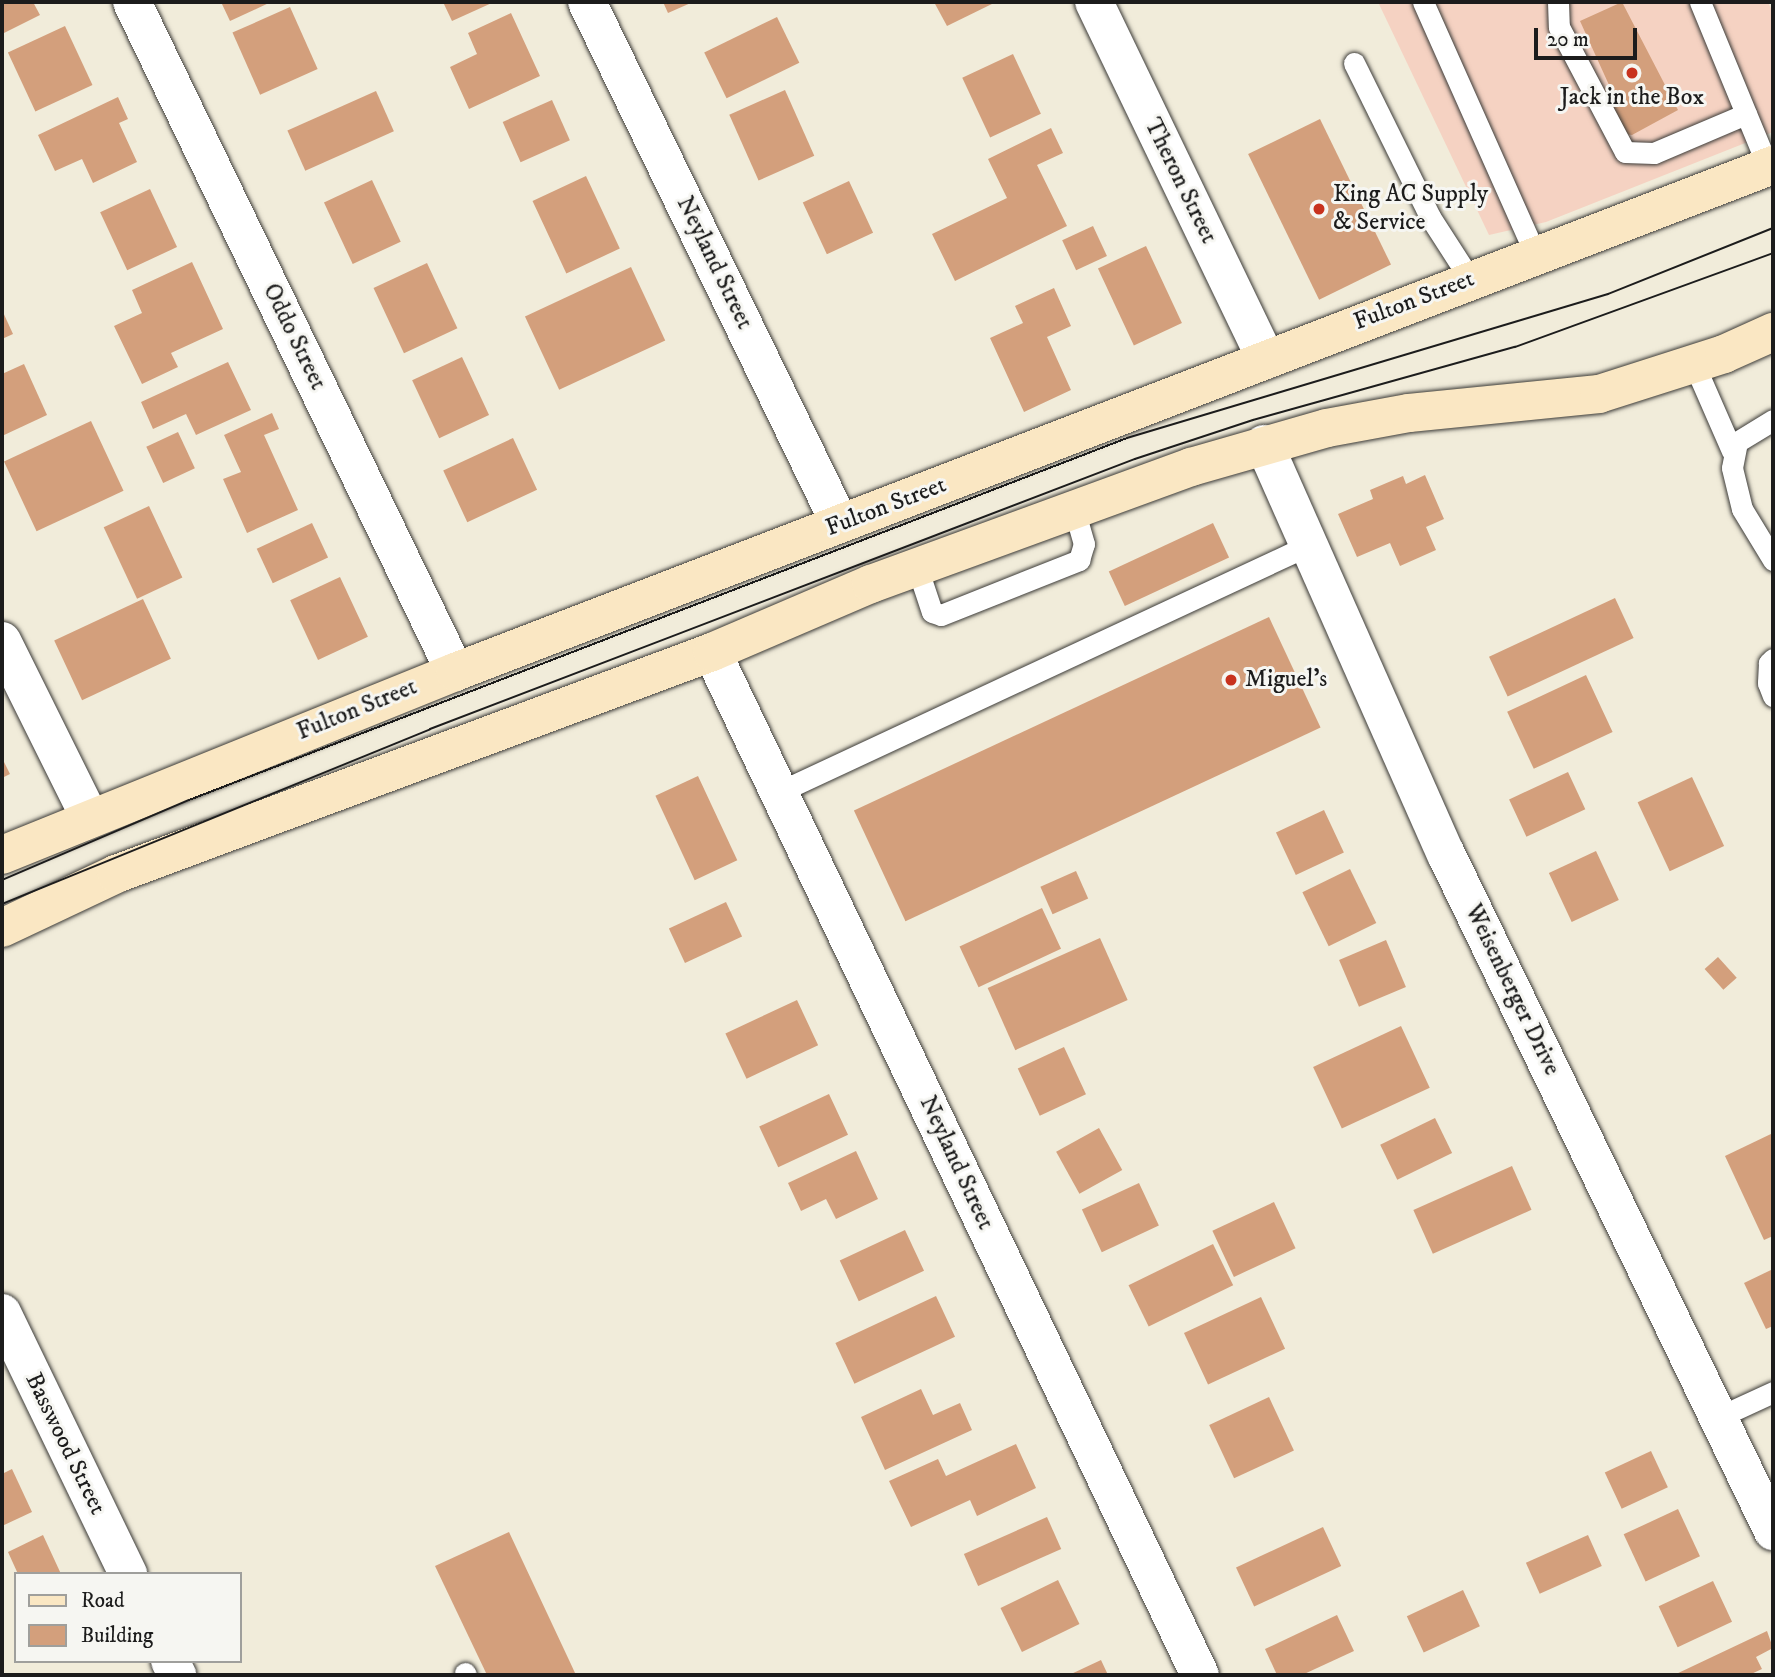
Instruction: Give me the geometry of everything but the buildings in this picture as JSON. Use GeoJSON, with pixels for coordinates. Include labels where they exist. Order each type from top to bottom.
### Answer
{"type":"FeatureCollection","features":[{"type":"Feature","properties":{"kind":"main road","name":"Fulton Street"},"geometry":{"type":"LineString","coordinates":[[2,855],[89,816],[455,672],[1535,254],[1771,166]]}},
{"type":"Feature","properties":{"kind":"main road"},"geometry":{"type":"LineString","coordinates":[[2,928],[116,874],[712,652],[917,567],[1264,444],[1409,414],[1599,394],[1694,364],[1773,332]]}},
{"type":"Feature","properties":{"kind":"street","name":"Oddo Street"},"geometry":{"type":"LineString","coordinates":[[132,2],[455,672]]}},
{"type":"Feature","properties":{"kind":"street","name":"Neyland Street"},"geometry":{"type":"LineString","coordinates":[[587,2],[840,524]]}},
{"type":"Feature","properties":{"kind":"street","name":"Theron Street"},"geometry":{"type":"LineString","coordinates":[[1094,2],[1266,360]]}},
{"type":"Feature","properties":{"kind":"street","name":"Weisenberger Drive"},"geometry":{"type":"LineString","coordinates":[[1264,444],[1446,855],[1773,1531]]}},
{"type":"Feature","properties":{"kind":"street"},"geometry":{"type":"LineString","coordinates":[[2,641],[89,816]]}},
{"type":"Feature","properties":{"kind":"street","name":"Neyland Street"},"geometry":{"type":"LineString","coordinates":[[712,652],[1200,1675]]}},
{"type":"Feature","properties":{"kind":"street","name":"Basswood Street"},"geometry":{"type":"LineString","coordinates":[[2,1313],[127,1572]]}},
{"type":"Feature","properties":{"kind":"lane"},"geometry":{"type":"LineString","coordinates":[[1423,2],[1535,254]]}},
{"type":"Feature","properties":{"kind":"lane"},"geometry":{"type":"LineString","coordinates":[[1558,2],[1559,27],[1625,152],[1654,153],[1746,114]]}},
{"type":"Feature","properties":{"kind":"lane"},"geometry":{"type":"LineString","coordinates":[[1700,2],[1746,114],[1771,166]]}},
{"type":"Feature","properties":{"kind":"lane"},"geometry":{"type":"LineString","coordinates":[[1354,63],[1430,217],[1470,279]]}},
{"type":"Feature","properties":{"kind":"lane"},"geometry":{"type":"LineString","coordinates":[[1694,364],[1732,451],[1742,509],[1773,560]]}},
{"type":"Feature","properties":{"kind":"lane"},"geometry":{"type":"LineString","coordinates":[[1732,451],[1750,431],[1773,420]]}},
{"type":"Feature","properties":{"kind":"lane"},"geometry":{"type":"LineString","coordinates":[[917,567],[932,612],[941,615],[1079,561],[1084,544],[1074,510]]}},
{"type":"Feature","properties":{"kind":"lane"},"geometry":{"type":"LineString","coordinates":[[779,792],[1309,545]]}},
{"type":"Feature","properties":{"kind":"lane"},"geometry":{"type":"LineString","coordinates":[[1773,659],[1769,663],[1768,683],[1773,696]]}},
{"type":"Feature","properties":{"kind":"lane"},"geometry":{"type":"LineString","coordinates":[[1719,1417],[1773,1392]]}},
{"type":"Feature","properties":{"kind":"shaded area"},"geometry":{"type":"Polygon","coordinates":[[[1378,2],[1768,2],[1773,13],[1773,132],[1546,222],[1489,235],[1378,2]]]}},
{"type":"Feature","properties":{"kind":"tram line"},"geometry":{"type":"LineString","coordinates":[[2,880],[189,800],[1127,438],[1608,294],[1773,228]]}},
{"type":"Feature","properties":{"kind":"tram line"},"geometry":{"type":"LineString","coordinates":[[2,904],[430,729],[1135,459],[1253,420],[1515,347],[1773,253]]}},
{"type":"Feature","properties":{"kind":"place","name":"Jack in the Box"},"geometry":{"type":"Point","coordinates":[1632,73]}},
{"type":"Feature","properties":{"kind":"place","name":"King AC Supply & Service"},"geometry":{"type":"Point","coordinates":[1319,209]}},
{"type":"Feature","properties":{"kind":"place","name":"Miguel's"},"geometry":{"type":"Point","coordinates":[1231,680]}}]}
